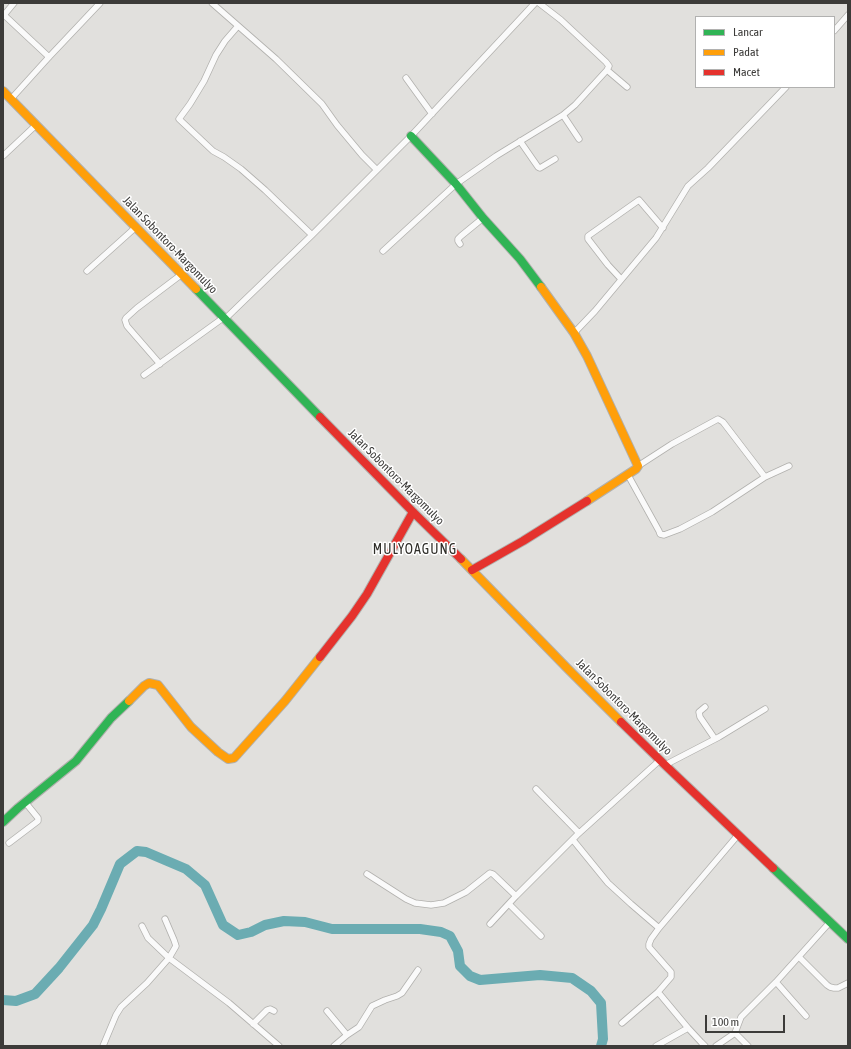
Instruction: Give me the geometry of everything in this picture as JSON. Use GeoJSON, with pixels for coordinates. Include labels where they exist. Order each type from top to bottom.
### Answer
{"type":"FeatureCollection","features":[{"type":"Feature","properties":{"kind":"street"},"geometry":{"type":"LineString","coordinates":[[14,3],[4,15],[49,57]]}},
{"type":"Feature","properties":{"kind":"street"},"geometry":{"type":"LineString","coordinates":[[11,99],[100,3]]}},
{"type":"Feature","properties":{"kind":"street"},"geometry":{"type":"LineString","coordinates":[[212,3],[281,63],[322,104],[357,149],[377,170]]}},
{"type":"Feature","properties":{"kind":"street"},"geometry":{"type":"LineString","coordinates":[[144,375],[224,318],[312,235],[411,136],[535,3]]}},
{"type":"Feature","properties":{"kind":"street"},"geometry":{"type":"LineString","coordinates":[[383,251],[456,184],[496,156],[563,115],[582,99],[607,70],[609,66],[606,62],[561,20],[539,3]]}},
{"type":"Feature","properties":{"kind":"street"},"geometry":{"type":"LineString","coordinates":[[835,30],[848,15]]}},
{"type":"Feature","properties":{"kind":"street"},"geometry":{"type":"LineString","coordinates":[[238,26],[225,41],[216,55],[204,81],[179,119],[213,151],[241,169],[312,235]]}},
{"type":"Feature","properties":{"kind":"street"},"geometry":{"type":"LineString","coordinates":[[607,70],[627,87]]}},
{"type":"Feature","properties":{"kind":"street"},"geometry":{"type":"LineString","coordinates":[[406,78],[432,114]]}},
{"type":"Feature","properties":{"kind":"street"},"geometry":{"type":"LineString","coordinates":[[574,333],[595,312],[663,228],[688,186],[708,168],[785,88]]}},
{"type":"Feature","properties":{"kind":"street","name":"Jalan Sobontoro-Margomulyo"},"geometry":{"type":"LineString","coordinates":[[3,92],[567,668],[663,763],[848,939]]}},
{"type":"Feature","properties":{"kind":"street"},"geometry":{"type":"LineString","coordinates":[[563,115],[579,139]]}},
{"type":"Feature","properties":{"kind":"street"},"geometry":{"type":"LineString","coordinates":[[3,156],[36,125]]}},
{"type":"Feature","properties":{"kind":"street"},"geometry":{"type":"LineString","coordinates":[[411,136],[456,184],[483,218],[520,259],[574,333],[587,356],[638,466]]}},
{"type":"Feature","properties":{"kind":"street"},"geometry":{"type":"LineString","coordinates":[[520,141],[538,167],[540,168],[555,159]]}},
{"type":"Feature","properties":{"kind":"street"},"geometry":{"type":"LineString","coordinates":[[621,279],[588,239],[588,236],[639,200],[663,228]]}},
{"type":"Feature","properties":{"kind":"street"},"geometry":{"type":"LineString","coordinates":[[460,244],[458,239],[483,218]]}},
{"type":"Feature","properties":{"kind":"street"},"geometry":{"type":"LineString","coordinates":[[87,271],[136,227]]}},
{"type":"Feature","properties":{"kind":"street"},"geometry":{"type":"LineString","coordinates":[[160,364],[127,326],[125,320],[137,308],[182,274]]}},
{"type":"Feature","properties":{"kind":"street"},"geometry":{"type":"LineString","coordinates":[[472,570],[523,541],[628,475],[638,466],[672,444],[718,419],[723,422],[765,477]]}},
{"type":"Feature","properties":{"kind":"street"},"geometry":{"type":"LineString","coordinates":[[628,475],[660,534],[664,536],[712,512],[765,477],[788,466]]}},
{"type":"Feature","properties":{"kind":"street"},"geometry":{"type":"LineString","coordinates":[[3,822],[76,760],[111,718],[149,682],[158,685],[161,688],[183,718],[201,737],[228,759],[234,758],[285,701],[352,616],[367,594],[413,512]]}},
{"type":"Feature","properties":{"kind":"street"},"geometry":{"type":"LineString","coordinates":[[705,707],[699,712],[700,717],[715,739]]}},
{"type":"Feature","properties":{"kind":"street"},"geometry":{"type":"LineString","coordinates":[[490,924],[516,896],[580,833],[663,763],[715,739],[765,709]]}},
{"type":"Feature","properties":{"kind":"street"},"geometry":{"type":"LineString","coordinates":[[536,789],[580,833]]}},
{"type":"Feature","properties":{"kind":"street"},"geometry":{"type":"LineString","coordinates":[[9,843],[38,821],[38,818],[25,802]]}},
{"type":"Feature","properties":{"kind":"street"},"geometry":{"type":"LineString","coordinates":[[622,1023],[658,992],[671,977],[671,972],[649,947],[651,939],[738,835]]}},
{"type":"Feature","properties":{"kind":"street"},"geometry":{"type":"LineString","coordinates":[[573,840],[608,883],[659,928]]}},
{"type":"Feature","properties":{"kind":"street"},"geometry":{"type":"LineString","coordinates":[[367,874],[406,899],[415,903],[431,905],[444,903],[466,892],[490,873],[493,874],[516,896]]}},
{"type":"Feature","properties":{"kind":"street"},"geometry":{"type":"LineString","coordinates":[[509,904],[541,936]]}},
{"type":"Feature","properties":{"kind":"street"},"geometry":{"type":"LineString","coordinates":[[104,1046],[116,1015],[121,1007],[147,983],[175,949],[176,944],[165,919]]}},
{"type":"Feature","properties":{"kind":"street"},"geometry":{"type":"LineString","coordinates":[[716,1046],[735,1033],[741,1017],[776,982],[830,922]]}},
{"type":"Feature","properties":{"kind":"street"},"geometry":{"type":"LineString","coordinates":[[142,926],[148,938],[169,958],[229,1003],[279,1046]]}},
{"type":"Feature","properties":{"kind":"street"},"geometry":{"type":"LineString","coordinates":[[799,957],[830,987],[838,988],[848,983]]}},
{"type":"Feature","properties":{"kind":"street"},"geometry":{"type":"LineString","coordinates":[[334,1046],[359,1027],[372,1006],[402,993],[418,970]]}},
{"type":"Feature","properties":{"kind":"street"},"geometry":{"type":"LineString","coordinates":[[776,982],[806,1016]]}},
{"type":"Feature","properties":{"kind":"street"},"geometry":{"type":"LineString","coordinates":[[658,992],[705,1046]]}},
{"type":"Feature","properties":{"kind":"street"},"geometry":{"type":"LineString","coordinates":[[253,1024],[268,1009],[274,1011]]}},
{"type":"Feature","properties":{"kind":"street"},"geometry":{"type":"LineString","coordinates":[[328,1011],[347,1035]]}},
{"type":"Feature","properties":{"kind":"street"},"geometry":{"type":"LineString","coordinates":[[656,1046],[688,1028]]}},
{"type":"Feature","properties":{"kind":"street"},"geometry":{"type":"LineString","coordinates":[[735,1033],[748,1046]]}},
{"type":"Feature","properties":{"kind":"waterway"},"geometry":{"type":"LineString","coordinates":[[3,1000],[16,1001],[35,994],[59,968],[93,925],[120,864],[137,851],[146,852],[186,869],[205,885],[223,925],[238,935],[251,932],[265,925],[284,921],[305,922],[332,929],[420,929],[441,932],[450,936],[458,951],[460,966],[470,976],[480,980],[540,975],[572,978],[591,991],[601,1003],[603,1039],[601,1046]]}},
{"type":"Feature","properties":{"kind":"traffic: fast"},"geometry":{"type":"LineString","coordinates":[[411,136],[456,184],[483,218],[520,259],[541,287]]}},
{"type":"Feature","properties":{"kind":"traffic: fast"},"geometry":{"type":"LineString","coordinates":[[196,289],[320,417]]}},
{"type":"Feature","properties":{"kind":"traffic: fast"},"geometry":{"type":"LineString","coordinates":[[3,822],[76,761],[111,718],[129,701]]}},
{"type":"Feature","properties":{"kind":"traffic: fast"},"geometry":{"type":"LineString","coordinates":[[773,868],[848,939]]}},
{"type":"Feature","properties":{"kind":"traffic: slow"},"geometry":{"type":"LineString","coordinates":[[3,91],[196,289]]}},
{"type":"Feature","properties":{"kind":"traffic: slow"},"geometry":{"type":"LineString","coordinates":[[541,287],[574,333],[587,356],[638,466],[636,469],[587,501]]}},
{"type":"Feature","properties":{"kind":"traffic: slow"},"geometry":{"type":"LineString","coordinates":[[461,559],[621,722]]}},
{"type":"Feature","properties":{"kind":"traffic: slow"},"geometry":{"type":"LineString","coordinates":[[129,701],[149,683],[158,685],[191,727],[218,752],[228,759],[234,758],[285,701],[320,657]]}},
{"type":"Feature","properties":{"kind":"traffic: jam"},"geometry":{"type":"LineString","coordinates":[[320,417],[461,559]]}},
{"type":"Feature","properties":{"kind":"traffic: jam"},"geometry":{"type":"LineString","coordinates":[[472,570],[523,541],[587,501]]}},
{"type":"Feature","properties":{"kind":"traffic: jam"},"geometry":{"type":"LineString","coordinates":[[320,657],[367,594],[413,512]]}},
{"type":"Feature","properties":{"kind":"traffic: jam"},"geometry":{"type":"LineString","coordinates":[[621,722],[773,868]]}},
{"type":"Feature","properties":{"kind":"district","name":"MULYOAGUNG"},"geometry":{"type":"Point","coordinates":[415,550]}}]}
